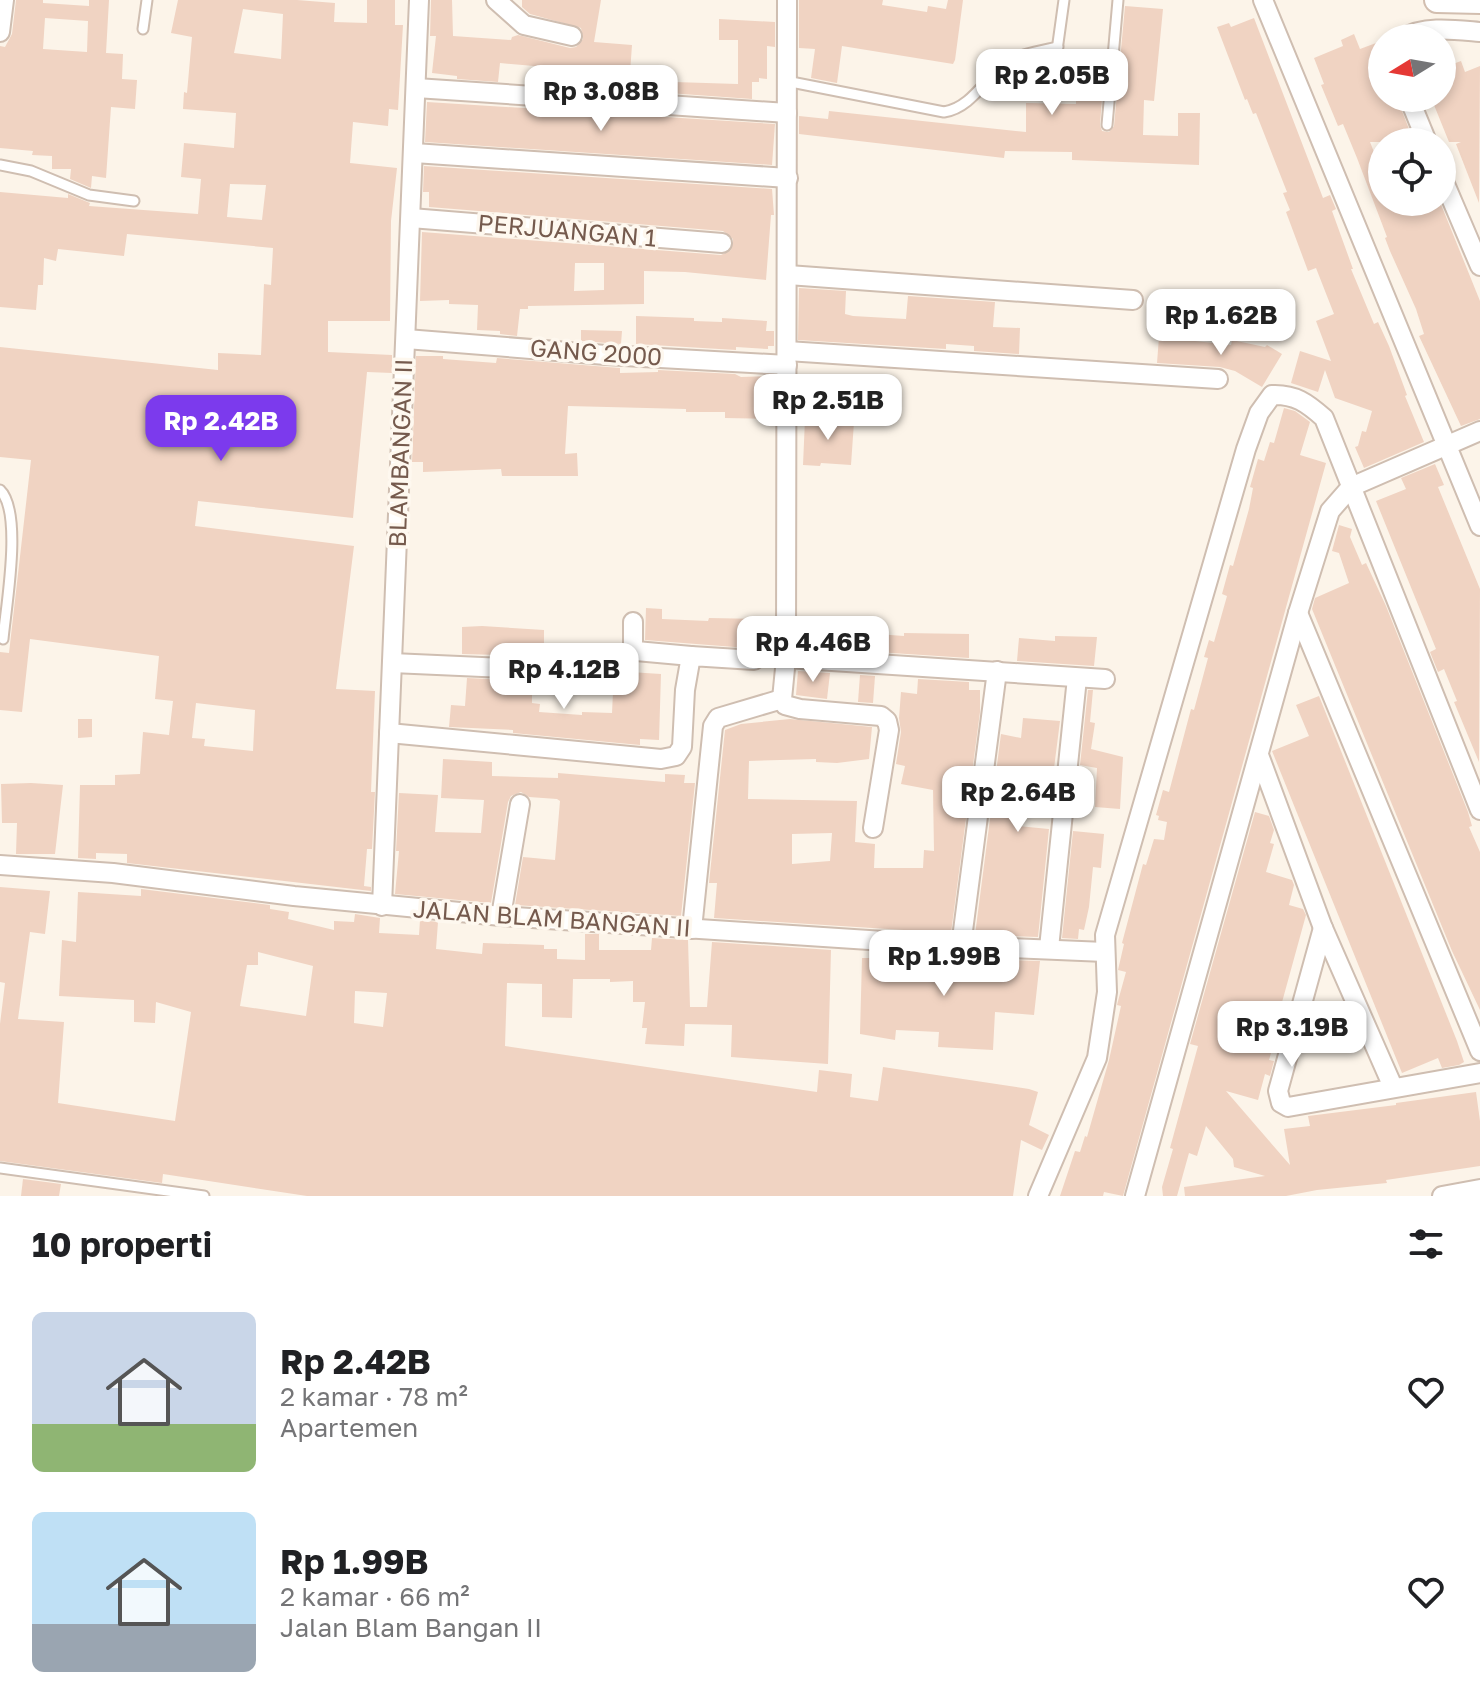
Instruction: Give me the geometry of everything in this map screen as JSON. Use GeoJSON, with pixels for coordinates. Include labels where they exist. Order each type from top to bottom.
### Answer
{"type":"FeatureCollection","features":[{"type":"Feature","properties":{"kind":"street"},"geometry":{"type":"LineString","coordinates":[[0,32],[4,0]]}},
{"type":"Feature","properties":{"kind":"street","name":"BLAMBANGAN II"},"geometry":{"type":"LineString","coordinates":[[382,906],[419,0]]}},
{"type":"Feature","properties":{"kind":"street"},"geometry":{"type":"LineString","coordinates":[[496,0],[524,25],[572,36]]}},
{"type":"Feature","properties":{"kind":"street"},"geometry":{"type":"LineString","coordinates":[[787,0],[786,658],[782,699],[785,705],[800,709],[881,716],[887,721],[889,730],[873,828]]}},
{"type":"Feature","properties":{"kind":"street"},"geometry":{"type":"LineString","coordinates":[[1263,0],[1480,526]]}},
{"type":"Feature","properties":{"kind":"street"},"geometry":{"type":"LineString","coordinates":[[1437,0],[1480,1]]}},
{"type":"Feature","properties":{"kind":"street"},"geometry":{"type":"LineString","coordinates":[[1456,31],[1480,32]]}},
{"type":"Feature","properties":{"kind":"street"},"geometry":{"type":"LineString","coordinates":[[416,88],[787,113]]}},
{"type":"Feature","properties":{"kind":"street"},"geometry":{"type":"LineString","coordinates":[[414,153],[788,178]]}},
{"type":"Feature","properties":{"kind":"street"},"geometry":{"type":"LineString","coordinates":[[1456,210],[1480,266]]}},
{"type":"Feature","properties":{"kind":"street","name":"PERJUANGAN 1"},"geometry":{"type":"LineString","coordinates":[[411,218],[722,243]]}},
{"type":"Feature","properties":{"kind":"street"},"geometry":{"type":"LineString","coordinates":[[788,275],[1133,300]]}},
{"type":"Feature","properties":{"kind":"street","name":"GANG 2000"},"geometry":{"type":"LineString","coordinates":[[406,339],[606,355],[787,358],[1218,379]]}},
{"type":"Feature","properties":{"kind":"street"},"geometry":{"type":"LineString","coordinates":[[1038,1196],[1097,1058],[1107,992],[1097,952],[1105,935],[1246,449],[1265,401],[1272,395],[1291,394],[1309,404],[1324,418],[1480,810]]}},
{"type":"Feature","properties":{"kind":"street"},"geometry":{"type":"LineString","coordinates":[[1135,1196],[1298,613],[1330,511],[1351,487],[1480,431]]}},
{"type":"Feature","properties":{"kind":"street"},"geometry":{"type":"LineString","coordinates":[[1298,613],[1480,1051]]}},
{"type":"Feature","properties":{"kind":"street"},"geometry":{"type":"LineString","coordinates":[[633,622],[633,648],[636,651],[754,660]]}},
{"type":"Feature","properties":{"kind":"street"},"geometry":{"type":"LineString","coordinates":[[389,733],[661,759],[676,756],[682,747],[685,690],[691,656]]}},
{"type":"Feature","properties":{"kind":"street"},"geometry":{"type":"LineString","coordinates":[[786,658],[1105,679]]}},
{"type":"Feature","properties":{"kind":"street"},"geometry":{"type":"LineString","coordinates":[[392,663],[594,672]]}},
{"type":"Feature","properties":{"kind":"street"},"geometry":{"type":"LineString","coordinates":[[961,946],[997,671]]}},
{"type":"Feature","properties":{"kind":"street"},"geometry":{"type":"LineString","coordinates":[[1049,948],[1077,678]]}},
{"type":"Feature","properties":{"kind":"street"},"geometry":{"type":"LineString","coordinates":[[692,929],[713,726],[718,718],[782,699]]}},
{"type":"Feature","properties":{"kind":"street"},"geometry":{"type":"LineString","coordinates":[[1259,755],[1323,928],[1393,1087]]}},
{"type":"Feature","properties":{"kind":"street"},"geometry":{"type":"LineString","coordinates":[[501,916],[520,804]]}},
{"type":"Feature","properties":{"kind":"street","name":"JALAN BLAM BANGAN II"},"geometry":{"type":"LineString","coordinates":[[0,865],[113,873],[382,906],[501,916],[1097,952]]}},
{"type":"Feature","properties":{"kind":"street"},"geometry":{"type":"LineString","coordinates":[[1323,928],[1278,1099],[1288,1107],[1480,1073]]}},
{"type":"Feature","properties":{"kind":"street"},"geometry":{"type":"LineString","coordinates":[[1442,1196],[1480,1189]]}},
{"type":"Feature","properties":{"kind":"lane"},"geometry":{"type":"LineString","coordinates":[[143,29],[147,0]]}},
{"type":"Feature","properties":{"kind":"lane"},"geometry":{"type":"LineString","coordinates":[[1064,0],[1053,69],[1058,75],[1110,79]]}},
{"type":"Feature","properties":{"kind":"lane"},"geometry":{"type":"LineString","coordinates":[[1107,125],[1118,0]]}},
{"type":"Feature","properties":{"kind":"lane"},"geometry":{"type":"LineString","coordinates":[[786,81],[944,112],[961,107],[1013,59],[1058,47]]}},
{"type":"Feature","properties":{"kind":"lane"},"geometry":{"type":"LineString","coordinates":[[0,165],[31,171],[89,195],[134,201]]}},
{"type":"Feature","properties":{"kind":"lane"},"geometry":{"type":"LineString","coordinates":[[0,490],[10,502],[13,533],[3,639]]}},
{"type":"Feature","properties":{"kind":"lane"},"geometry":{"type":"LineString","coordinates":[[0,1168],[204,1196]]}},
{"type":"Feature","properties":{"kind":"building"},"geometry":{"type":"Polygon","coordinates":[[[16,0],[89,6],[89,0],[109,0],[106,53],[123,54],[122,79],[137,80],[135,109],[111,107],[106,178],[92,176],[91,188],[70,179],[71,169],[52,169],[52,156],[0,148],[0,46],[5,47],[12,34],[16,0]],[[45,18],[43,49],[87,52],[88,21],[45,18]]]}},
{"type":"Feature","properties":{"kind":"building"},"geometry":{"type":"Polygon","coordinates":[[[178,0],[335,3],[334,22],[367,23],[367,0],[395,0],[395,25],[403,25],[398,110],[389,109],[388,126],[353,122],[350,163],[397,168],[391,221],[390,321],[328,321],[328,352],[392,355],[392,373],[367,372],[353,518],[198,501],[195,526],[354,546],[336,689],[375,691],[372,849],[367,849],[364,886],[371,887],[371,891],[127,863],[127,854],[96,853],[96,859],[78,858],[80,785],[115,785],[115,775],[140,774],[143,732],[169,735],[173,701],[155,699],[159,656],[30,639],[22,712],[0,710],[0,652],[9,653],[31,460],[0,457],[0,347],[218,370],[218,353],[261,355],[264,284],[271,285],[273,248],[127,234],[124,256],[58,249],[56,261],[44,258],[43,285],[38,285],[36,310],[0,307],[0,192],[68,198],[68,194],[90,203],[89,206],[198,214],[201,179],[181,177],[184,143],[234,148],[236,113],[183,109],[192,37],[171,33],[178,0]],[[243,9],[234,53],[281,59],[283,14],[243,9]],[[230,184],[227,217],[262,220],[266,185],[230,184]],[[196,703],[192,738],[205,739],[204,746],[253,751],[255,710],[196,703]]]}},
{"type":"Feature","properties":{"kind":"building"},"geometry":{"type":"Polygon","coordinates":[[[431,0],[452,0],[453,36],[511,40],[518,35],[570,48],[576,47],[583,39],[581,28],[530,14],[522,7],[522,0],[601,0],[594,42],[632,45],[630,73],[674,79],[674,82],[738,84],[738,40],[719,40],[719,19],[775,22],[775,47],[767,46],[767,79],[759,78],[759,82],[752,82],[752,99],[556,85],[557,68],[500,63],[498,82],[457,79],[457,76],[432,73],[436,36],[430,36],[431,0]]]}},
{"type":"Feature","properties":{"kind":"building"},"geometry":{"type":"Polygon","coordinates":[[[799,0],[883,0],[882,5],[927,12],[928,6],[946,9],[948,0],[963,0],[955,60],[953,64],[842,46],[837,83],[811,78],[815,49],[799,48],[799,0]]]}},
{"type":"Feature","properties":{"kind":"building"},"geometry":{"type":"Polygon","coordinates":[[[1125,6],[1163,9],[1154,101],[1144,100],[1143,135],[1178,136],[1178,113],[1200,113],[1199,165],[1072,160],[1072,152],[1005,151],[1004,158],[799,134],[799,116],[828,119],[829,111],[1026,132],[1026,103],[1076,104],[1076,84],[1103,86],[1100,125],[1102,131],[1109,132],[1114,126],[1125,6]]]}},
{"type":"Feature","properties":{"kind":"building"},"geometry":{"type":"Polygon","coordinates":[[[1254,18],[1323,198],[1330,195],[1336,209],[1332,211],[1351,269],[1374,324],[1378,322],[1389,346],[1424,442],[1364,468],[1355,447],[1362,431],[1366,432],[1372,411],[1335,398],[1325,370],[1318,392],[1291,383],[1300,351],[1331,361],[1316,321],[1334,314],[1316,268],[1308,271],[1286,212],[1290,210],[1283,193],[1287,192],[1256,113],[1253,114],[1245,100],[1217,27],[1229,23],[1231,27],[1254,18]]]}},
{"type":"Feature","properties":{"kind":"building"},"geometry":{"type":"Polygon","coordinates":[[[1354,34],[1360,49],[1368,46],[1368,112],[1402,112],[1409,128],[1368,128],[1368,187],[1343,124],[1338,126],[1314,58],[1343,46],[1341,40],[1354,34]]]}},
{"type":"Feature","properties":{"kind":"building"},"geometry":{"type":"Polygon","coordinates":[[[1461,61],[1465,72],[1480,66],[1479,203],[1456,144],[1461,142],[1456,142],[1456,128],[1443,128],[1437,112],[1456,112],[1456,63],[1461,61]]]}},
{"type":"Feature","properties":{"kind":"building"},"geometry":{"type":"Polygon","coordinates":[[[427,102],[775,124],[772,165],[425,142],[427,102]]]}},
{"type":"Feature","properties":{"kind":"building"},"geometry":{"type":"Polygon","coordinates":[[[424,166],[772,189],[774,215],[771,215],[766,280],[644,271],[644,304],[528,306],[528,309],[520,309],[517,336],[500,334],[500,331],[477,330],[478,305],[449,304],[449,300],[420,301],[422,232],[721,255],[731,250],[733,239],[723,231],[429,207],[429,192],[423,192],[424,166]],[[575,263],[574,291],[604,290],[604,263],[575,263]]]}},
{"type":"Feature","properties":{"kind":"building"},"geometry":{"type":"Polygon","coordinates":[[[1379,216],[1446,216],[1480,301],[1480,419],[1461,426],[1419,336],[1424,334],[1416,309],[1390,251],[1379,216]]]}},
{"type":"Feature","properties":{"kind":"building"},"geometry":{"type":"Polygon","coordinates":[[[799,288],[846,291],[845,314],[853,316],[906,319],[908,296],[995,302],[993,327],[1020,328],[1019,354],[974,351],[974,346],[946,344],[946,349],[798,340],[799,288]]]}},
{"type":"Feature","properties":{"kind":"building"},"geometry":{"type":"Polygon","coordinates":[[[636,316],[694,318],[694,321],[722,322],[722,318],[767,321],[766,331],[774,331],[774,346],[768,346],[768,349],[736,347],[736,350],[636,344],[636,316]]]}},
{"type":"Feature","properties":{"kind":"building"},"geometry":{"type":"Polygon","coordinates":[[[581,330],[622,331],[621,344],[581,341],[581,330]]]}},
{"type":"Feature","properties":{"kind":"building"},"geometry":{"type":"Polygon","coordinates":[[[1159,337],[1231,345],[1232,340],[1267,345],[1282,354],[1262,387],[1235,371],[1220,367],[1157,363],[1159,337]]]}},
{"type":"Feature","properties":{"kind":"building"},"geometry":{"type":"Polygon","coordinates":[[[416,356],[496,363],[497,358],[620,368],[620,373],[658,370],[735,374],[741,377],[770,376],[771,419],[725,418],[725,412],[686,412],[686,409],[568,406],[565,454],[577,453],[578,476],[502,476],[501,469],[423,472],[423,462],[412,462],[416,356]]]}},
{"type":"Feature","properties":{"kind":"building"},"geometry":{"type":"Polygon","coordinates":[[[1284,408],[1295,411],[1310,422],[1300,455],[1326,463],[1123,1196],[1104,1192],[1103,1196],[1060,1196],[1075,1151],[1080,1152],[1087,1137],[1109,1060],[1121,1006],[1117,1005],[1126,972],[1118,970],[1122,943],[1143,864],[1146,865],[1154,839],[1164,840],[1167,822],[1158,820],[1159,816],[1156,815],[1163,790],[1169,792],[1208,658],[1204,657],[1209,640],[1214,642],[1227,596],[1222,594],[1249,509],[1253,488],[1250,487],[1258,459],[1264,461],[1270,442],[1274,443],[1284,408]]]}},
{"type":"Feature","properties":{"kind":"building"},"geometry":{"type":"Polygon","coordinates":[[[805,419],[854,422],[851,465],[803,465],[805,419]]]}},
{"type":"Feature","properties":{"kind":"building"},"geometry":{"type":"Polygon","coordinates":[[[1435,464],[1444,485],[1438,487],[1480,589],[1479,762],[1444,669],[1438,672],[1430,652],[1436,649],[1376,501],[1406,489],[1401,478],[1435,464]]]}},
{"type":"Feature","properties":{"kind":"building"},"geometry":{"type":"Polygon","coordinates":[[[1339,525],[1352,529],[1350,537],[1362,565],[1366,563],[1386,606],[1468,812],[1472,826],[1469,827],[1480,852],[1480,1010],[1452,951],[1312,609],[1315,598],[1349,583],[1339,553],[1332,551],[1339,525]]]}},
{"type":"Feature","properties":{"kind":"building"},"geometry":{"type":"Polygon","coordinates":[[[646,608],[662,609],[662,619],[762,619],[760,649],[645,640],[646,608]]]}},
{"type":"Feature","properties":{"kind":"building"},"geometry":{"type":"Polygon","coordinates":[[[819,625],[877,630],[877,634],[904,636],[904,633],[969,634],[969,658],[799,647],[799,638],[819,639],[819,625]]]}},
{"type":"Feature","properties":{"kind":"building"},"geometry":{"type":"Polygon","coordinates":[[[462,627],[544,630],[544,656],[462,654],[462,627]]]}},
{"type":"Feature","properties":{"kind":"building"},"geometry":{"type":"Polygon","coordinates":[[[1055,636],[1097,637],[1094,666],[1017,661],[1019,638],[1055,641],[1055,636]]]}},
{"type":"Feature","properties":{"kind":"building"},"geometry":{"type":"Polygon","coordinates":[[[614,671],[661,674],[659,740],[640,739],[640,745],[513,733],[513,730],[449,727],[451,705],[465,706],[467,678],[532,681],[532,703],[540,704],[539,712],[582,715],[582,712],[612,713],[614,671]]]}},
{"type":"Feature","properties":{"kind":"building"},"geometry":{"type":"Polygon","coordinates":[[[798,671],[830,673],[827,699],[796,695],[798,671]]]}},
{"type":"Feature","properties":{"kind":"building"},"geometry":{"type":"Polygon","coordinates":[[[860,675],[875,676],[873,703],[858,702],[860,675]]]}},
{"type":"Feature","properties":{"kind":"building"},"geometry":{"type":"Polygon","coordinates":[[[918,679],[969,682],[969,690],[980,690],[980,712],[951,933],[714,918],[717,883],[709,883],[725,730],[741,724],[790,719],[872,727],[869,759],[837,763],[816,762],[816,759],[749,761],[748,799],[857,801],[855,842],[875,844],[874,868],[923,868],[924,850],[934,851],[933,790],[901,784],[905,766],[896,764],[901,732],[901,692],[917,694],[918,679]],[[832,833],[792,834],[792,864],[830,861],[832,833]]]}},
{"type":"Feature","properties":{"kind":"building"},"geometry":{"type":"Polygon","coordinates":[[[1088,690],[1093,690],[1090,722],[1095,723],[1091,749],[1123,757],[1120,809],[1095,807],[1097,768],[1080,765],[1088,690]]]}},
{"type":"Feature","properties":{"kind":"building"},"geometry":{"type":"Polygon","coordinates":[[[1319,696],[1457,1041],[1464,1062],[1459,1065],[1442,1068],[1438,1058],[1402,1073],[1272,751],[1309,736],[1296,705],[1319,696]]]}},
{"type":"Feature","properties":{"kind":"building"},"geometry":{"type":"Polygon","coordinates":[[[1023,718],[1060,721],[1050,800],[1043,799],[1043,804],[1020,802],[1018,826],[1049,829],[1038,937],[975,935],[1001,734],[1021,738],[1023,718]]]}},
{"type":"Feature","properties":{"kind":"building"},"geometry":{"type":"Polygon","coordinates":[[[78,719],[92,719],[92,737],[78,738],[78,719]]]}},
{"type":"Feature","properties":{"kind":"building"},"geometry":{"type":"Polygon","coordinates":[[[443,759],[492,762],[492,776],[558,778],[558,773],[665,782],[665,774],[685,775],[684,783],[695,783],[681,916],[515,905],[523,857],[555,860],[560,801],[529,797],[521,792],[511,796],[508,802],[491,903],[395,894],[399,793],[438,795],[435,832],[481,833],[484,800],[441,798],[443,759]]]}},
{"type":"Feature","properties":{"kind":"building"},"geometry":{"type":"Polygon","coordinates":[[[1,784],[63,785],[55,854],[16,854],[17,823],[2,823],[1,784]]]}},
{"type":"Feature","properties":{"kind":"building"},"geometry":{"type":"Polygon","coordinates":[[[1255,812],[1269,816],[1274,830],[1270,843],[1274,844],[1266,872],[1292,880],[1294,885],[1289,905],[1303,909],[1306,915],[1273,1035],[1276,1036],[1269,1060],[1274,1061],[1270,1076],[1265,1074],[1258,1100],[1226,1091],[1290,1165],[1284,1129],[1310,1126],[1308,1116],[1476,1092],[1480,1121],[1480,1166],[1386,1180],[1387,1183],[1286,1196],[1185,1196],[1184,1187],[1265,1176],[1234,1167],[1233,1159],[1206,1126],[1197,1156],[1189,1153],[1177,1196],[1163,1196],[1162,1187],[1173,1149],[1170,1148],[1198,1046],[1190,1044],[1255,812]]]}},
{"type":"Feature","properties":{"kind":"building"},"geometry":{"type":"Polygon","coordinates":[[[1073,831],[1104,834],[1101,868],[1093,867],[1089,907],[1084,930],[1079,929],[1078,939],[1062,938],[1073,831]]]}},
{"type":"Feature","properties":{"kind":"building"},"geometry":{"type":"Polygon","coordinates":[[[0,887],[50,891],[45,934],[30,932],[18,1019],[64,1022],[58,1103],[175,1121],[191,1012],[156,1002],[155,1023],[134,1022],[134,1000],[59,996],[62,940],[76,942],[78,892],[141,896],[141,889],[270,905],[270,909],[289,912],[288,919],[334,930],[334,921],[354,922],[355,914],[380,918],[379,933],[419,935],[420,920],[438,922],[436,949],[482,954],[483,943],[544,945],[544,949],[557,949],[557,959],[585,960],[585,934],[599,934],[599,950],[651,950],[652,938],[688,940],[690,1007],[707,1007],[712,942],[831,950],[828,1064],[731,1057],[732,1025],[685,1024],[684,1046],[645,1044],[647,1028],[642,1028],[645,1002],[633,1002],[633,981],[610,982],[610,979],[573,979],[572,1018],[542,1017],[542,984],[507,983],[505,1046],[817,1092],[819,1070],[852,1074],[850,1097],[878,1101],[883,1067],[1029,1089],[1038,1092],[1029,1125],[1049,1135],[1042,1150],[1021,1140],[1013,1196],[307,1196],[163,1174],[162,1183],[0,1161],[0,1024],[5,983],[0,982],[0,887]],[[258,952],[258,965],[247,965],[240,1006],[306,1016],[313,966],[258,952]],[[355,991],[354,1023],[383,1027],[387,993],[355,991]]]}},
{"type":"Feature","properties":{"kind":"building"},"geometry":{"type":"Polygon","coordinates":[[[883,953],[920,955],[919,963],[975,966],[975,959],[1040,961],[1034,1015],[995,1012],[993,1050],[938,1047],[939,1032],[896,1030],[895,1040],[860,1034],[862,958],[882,958],[883,953]]]}},
{"type":"Feature","properties":{"kind":"building"},"geometry":{"type":"Polygon","coordinates":[[[1347,1022],[1349,1044],[1321,1046],[1319,1024],[1347,1022]]]}},
{"type":"Feature","properties":{"kind":"building"},"geometry":{"type":"Polygon","coordinates":[[[23,1179],[61,1184],[59,1196],[21,1196],[23,1179]]]}}]}
